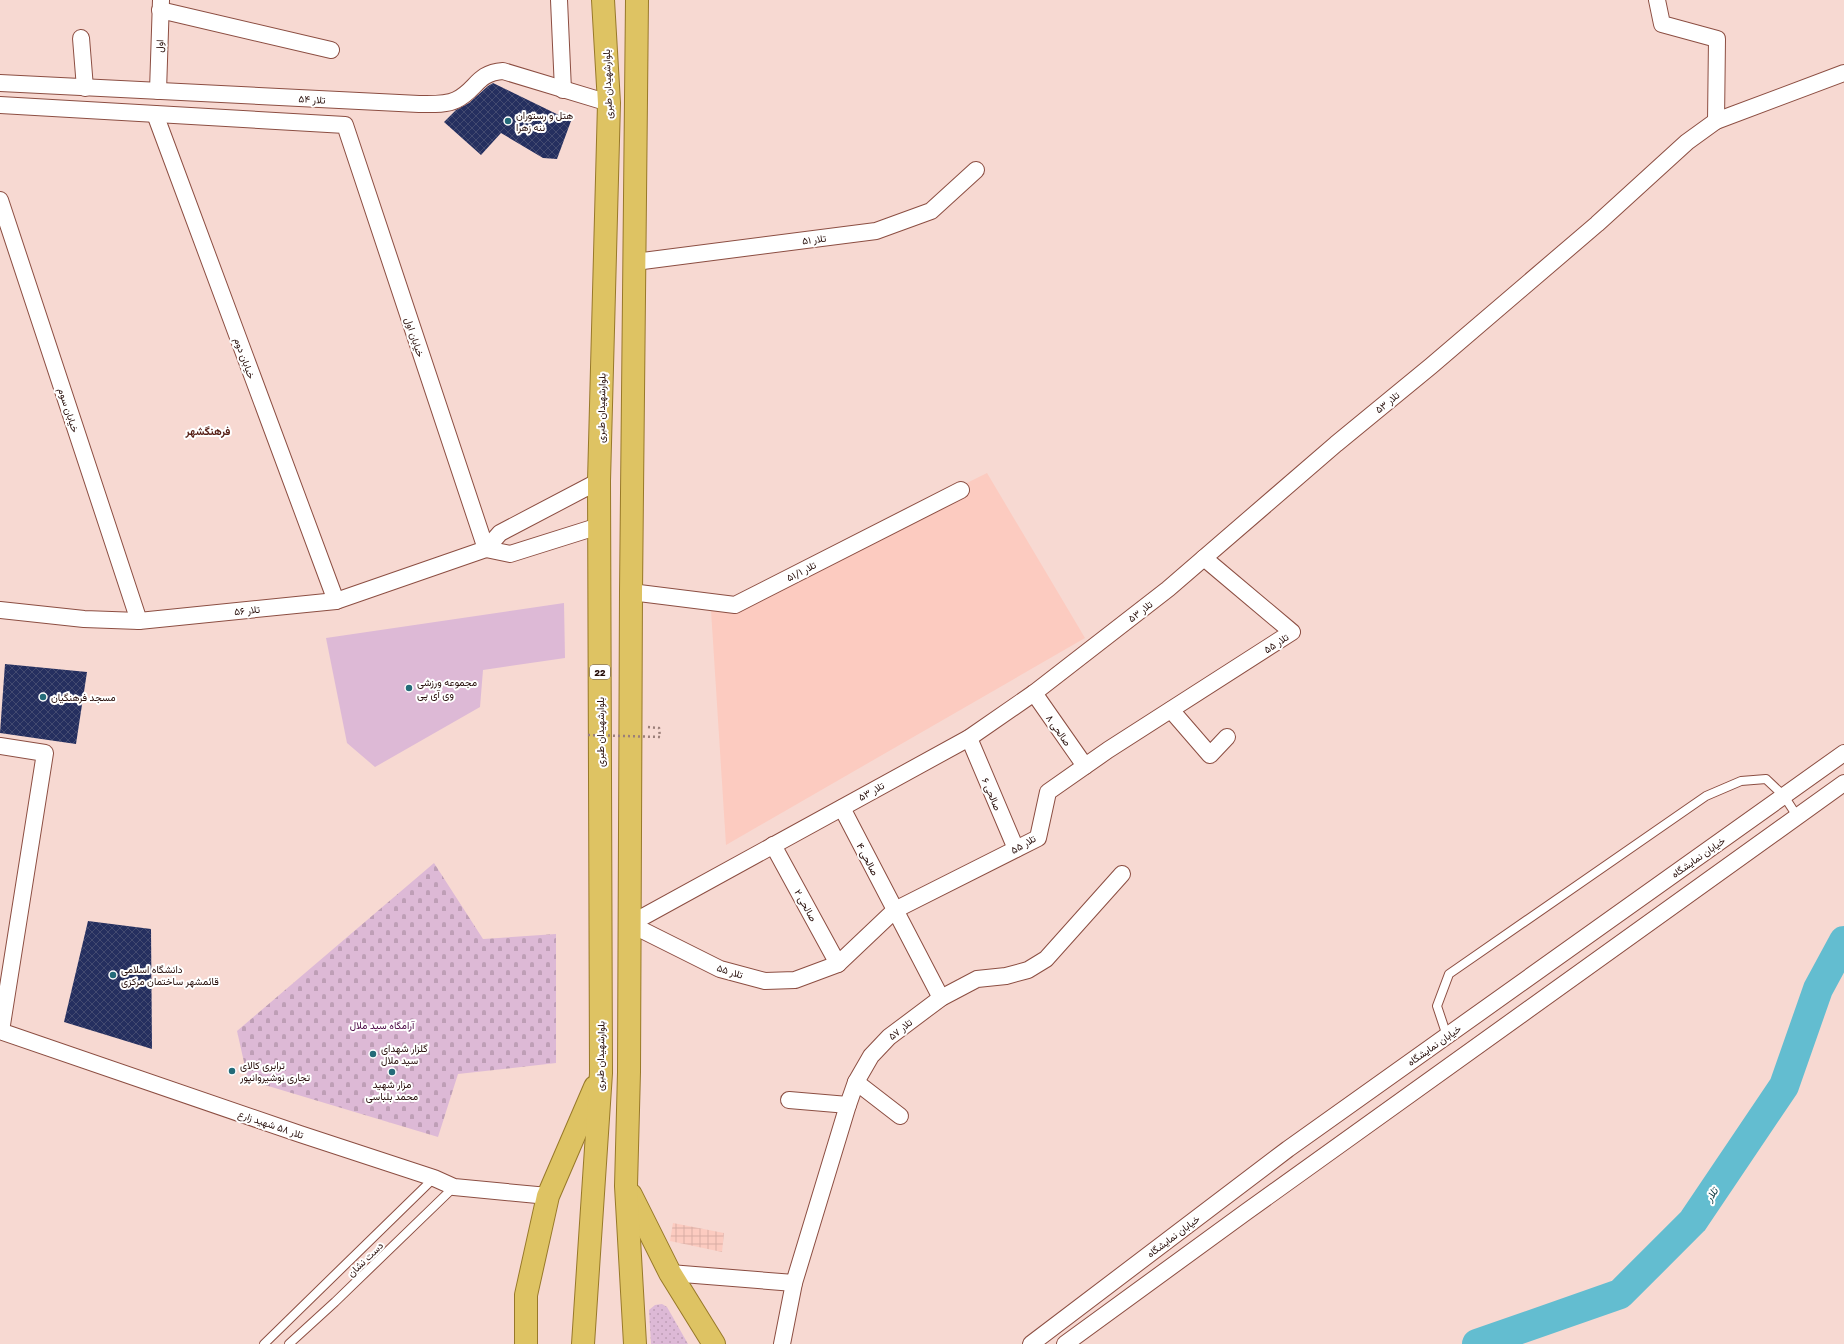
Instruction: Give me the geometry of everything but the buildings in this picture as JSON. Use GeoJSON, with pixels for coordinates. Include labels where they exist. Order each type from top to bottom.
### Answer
{"type":"FeatureCollection","features":[{"type":"Feature","properties":{"kind":"highway","name":"بلوارشهیدان طبری"},"geometry":{"type":"LineString","coordinates":[[583,1344],[601,1073],[599,526],[609,103],[603,0]]}},
{"type":"Feature","properties":{"kind":"highway"},"geometry":{"type":"LineString","coordinates":[[635,1344],[626,1186],[630,924],[631,592],[637,0]]}},
{"type":"Feature","properties":{"kind":"highway"},"geometry":{"type":"LineString","coordinates":[[526,1344],[526,1295],[548,1196],[601,1073]]}},
{"type":"Feature","properties":{"kind":"highway"},"geometry":{"type":"LineString","coordinates":[[626,1186],[670,1273],[714,1344]]}},
{"type":"Feature","properties":{"kind":"street"},"geometry":{"type":"LineString","coordinates":[[559,0],[563,90]]}},
{"type":"Feature","properties":{"kind":"street"},"geometry":{"type":"LineString","coordinates":[[1657,0],[1662,24],[1717,39],[1716,121]]}},
{"type":"Feature","properties":{"kind":"street"},"geometry":{"type":"LineString","coordinates":[[161,5],[331,50]]}},
{"type":"Feature","properties":{"kind":"street","name":"اول"},"geometry":{"type":"LineString","coordinates":[[158,91],[161,5]]}},
{"type":"Feature","properties":{"kind":"street"},"geometry":{"type":"LineString","coordinates":[[81,38],[85,88]]}},
{"type":"Feature","properties":{"kind":"street","name":"تلار ۵۴"},"geometry":{"type":"LineString","coordinates":[[0,83],[436,104],[455,101],[464,96],[485,75],[503,71],[609,103]]}},
{"type":"Feature","properties":{"kind":"street","name":"تلار ۵۳"},"geometry":{"type":"LineString","coordinates":[[630,924],[969,738],[1034,693],[1168,589],[1597,224],[1687,142],[1716,121],[1844,73]]}},
{"type":"Feature","properties":{"kind":"street"},"geometry":{"type":"LineString","coordinates":[[0,106],[155,114]]}},
{"type":"Feature","properties":{"kind":"street","name":"خیابان اول"},"geometry":{"type":"LineString","coordinates":[[155,114],[345,125],[486,549]]}},
{"type":"Feature","properties":{"kind":"street","name":"خیابان دوم"},"geometry":{"type":"LineString","coordinates":[[155,114],[336,601]]}},
{"type":"Feature","properties":{"kind":"street","name":"تلار ۵۱"},"geometry":{"type":"LineString","coordinates":[[635,262],[876,231],[931,211],[976,170]]}},
{"type":"Feature","properties":{"kind":"street","name":"خیابان سوم"},"geometry":{"type":"LineString","coordinates":[[0,200],[139,621]]}},
{"type":"Feature","properties":{"kind":"street"},"geometry":{"type":"LineString","coordinates":[[599,526],[510,554],[486,549],[500,533],[600,481]]}},
{"type":"Feature","properties":{"kind":"street","name":"تلار ۵۱/۱"},"geometry":{"type":"LineString","coordinates":[[631,592],[735,605],[961,490]]}},
{"type":"Feature","properties":{"kind":"street","name":"تلار ۵۶"},"geometry":{"type":"LineString","coordinates":[[0,610],[84,619],[139,621],[336,601],[486,549]]}},
{"type":"Feature","properties":{"kind":"street","name":"تلار ۵۵"},"geometry":{"type":"LineString","coordinates":[[630,924],[720,969],[766,981],[795,980],[838,964],[895,910],[1038,838],[1048,792],[1085,766],[1292,632],[1204,558]]}},
{"type":"Feature","properties":{"kind":"street","name":"صالحی ۸"},"geometry":{"type":"LineString","coordinates":[[1034,693],[1085,766]]}},
{"type":"Feature","properties":{"kind":"street"},"geometry":{"type":"LineString","coordinates":[[1171,710],[1210,754],[1227,737]]}},
{"type":"Feature","properties":{"kind":"street","name":"صالحی ۶"},"geometry":{"type":"LineString","coordinates":[[969,738],[1016,849]]}},
{"type":"Feature","properties":{"kind":"street"},"geometry":{"type":"LineString","coordinates":[[0,746],[45,753],[0,1031]]}},
{"type":"Feature","properties":{"kind":"street","name":"خیابان نمایشگاه"},"geometry":{"type":"LineString","coordinates":[[1030,1344],[1288,1149],[1844,753]]}},
{"type":"Feature","properties":{"kind":"street"},"geometry":{"type":"LineString","coordinates":[[1065,1344],[1246,1212],[1844,783]]}},
{"type":"Feature","properties":{"kind":"street","name":"صالحی ۴"},"geometry":{"type":"LineString","coordinates":[[842,808],[941,998]]}},
{"type":"Feature","properties":{"kind":"street","name":"صالحی ۲"},"geometry":{"type":"LineString","coordinates":[[773,845],[838,964]]}},
{"type":"Feature","properties":{"kind":"street","name":"تلار ۵۷"},"geometry":{"type":"LineString","coordinates":[[782,1344],[794,1283],[848,1104],[856,1082],[871,1056],[890,1037],[941,998],[977,979],[1006,976],[1028,970],[1046,959],[1122,874]]}},
{"type":"Feature","properties":{"kind":"street","name":"تلار ۵۸ شهید زارع"},"geometry":{"type":"LineString","coordinates":[[0,1031],[300,1134],[434,1178],[454,1187],[548,1196]]}},
{"type":"Feature","properties":{"kind":"street"},"geometry":{"type":"LineString","coordinates":[[856,1082],[900,1116]]}},
{"type":"Feature","properties":{"kind":"street"},"geometry":{"type":"LineString","coordinates":[[789,1100],[848,1104]]}},
{"type":"Feature","properties":{"kind":"street"},"geometry":{"type":"LineString","coordinates":[[670,1273],[794,1283]]}},
{"type":"Feature","properties":{"kind":"lane"},"geometry":{"type":"LineString","coordinates":[[1447,1036],[1437,1006],[1449,974],[1706,796],[1741,781],[1766,779],[1784,796],[1797,816]]}},
{"type":"Feature","properties":{"kind":"lane"},"geometry":{"type":"LineString","coordinates":[[264,1344],[434,1178]]}},
{"type":"Feature","properties":{"kind":"lane","name":"دست نشان"},"geometry":{"type":"LineString","coordinates":[[289,1344],[336,1302],[454,1187]]}},
{"type":"Feature","properties":{"kind":"path"},"geometry":{"type":"LineString","coordinates":[[588,735],[660,737],[659,728]]}},
{"type":"Feature","properties":{"kind":"shaded area"},"geometry":{"type":"Polygon","coordinates":[[[987,473],[1085,638],[726,845],[711,610],[987,473]]]}},
{"type":"Feature","properties":{"kind":"shaded area"},"geometry":{"type":"Polygon","coordinates":[[[673,1223],[724,1233],[722,1252],[670,1241],[673,1223]]]}},
{"type":"Feature","properties":{"kind":"green space","name":"مجموعه ورزشی وی آی پی"},"geometry":{"type":"Polygon","coordinates":[[[564,603],[565,658],[483,670],[480,707],[375,767],[347,743],[326,638],[564,603]]]}},
{"type":"Feature","properties":{"kind":"green space","name":"آرامگاه سید ملال"},"geometry":{"type":"Polygon","coordinates":[[[434,863],[483,939],[556,934],[556,1063],[458,1074],[438,1137],[248,1080],[237,1031],[434,863]]]}},
{"type":"Feature","properties":{"kind":"green space"},"geometry":{"type":"Polygon","coordinates":[[[662,1304],[667,1307],[688,1344],[651,1344],[649,1310],[655,1305],[662,1304]]]}},
{"type":"Feature","properties":{"kind":"waterway","name":"تلار"},"geometry":{"type":"LineString","coordinates":[[1477,1344],[1620,1294],[1693,1221],[1784,1086],[1818,989],[1844,941]]}},
{"type":"Feature","properties":{"kind":"place","name":"هتل و رستوران ننه زهرا"},"geometry":{"type":"Point","coordinates":[508,121]}},
{"type":"Feature","properties":{"kind":"place","name":"مجموعه ورزشی وی آی پی"},"geometry":{"type":"Point","coordinates":[409,688]}},
{"type":"Feature","properties":{"kind":"place","name":"مسجد فرهنگیان"},"geometry":{"type":"Point","coordinates":[43,697]}},
{"type":"Feature","properties":{"kind":"place","name":"دانشگاه اسلامی قائمشهر ساختمان مرکزی"},"geometry":{"type":"Point","coordinates":[113,975]}},
{"type":"Feature","properties":{"kind":"place","name":"گلزار شهدای سید ملال"},"geometry":{"type":"Point","coordinates":[373,1054]}},
{"type":"Feature","properties":{"kind":"place","name":"ترابری کالای تجاری نوشیروانپور"},"geometry":{"type":"Point","coordinates":[232,1071]}},
{"type":"Feature","properties":{"kind":"place","name":"مزار شهید محمد بلباسی"},"geometry":{"type":"Point","coordinates":[392,1072]}},
{"type":"Feature","properties":{"kind":"district","name":"فرهنگشهر"},"geometry":{"type":"Point","coordinates":[208,430]}}]}
